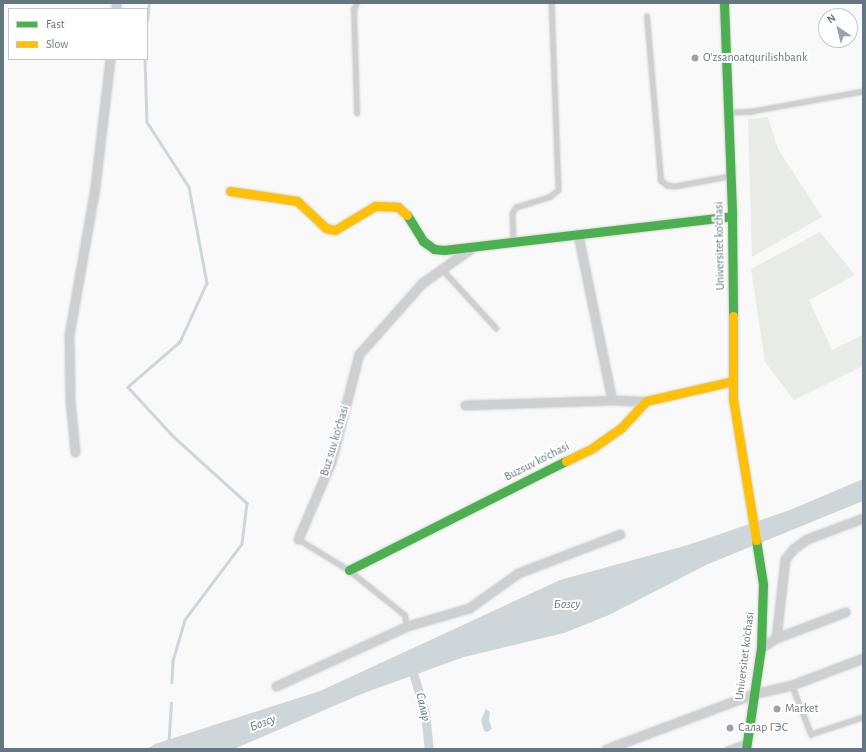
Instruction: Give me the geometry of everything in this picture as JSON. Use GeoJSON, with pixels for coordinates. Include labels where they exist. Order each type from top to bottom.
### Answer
{"type":"FeatureCollection","features":[{"type":"Feature","properties":{"kind":"street","name":"Universitet ko'chasi"},"geometry":{"type":"LineString","coordinates":[[724,3],[731,176],[733,381],[735,419],[761,565],[763,604],[761,648],[746,745]]}},
{"type":"Feature","properties":{"kind":"street"},"geometry":{"type":"LineString","coordinates":[[75,452],[70,400],[68,336],[95,187],[110,60]]}},
{"type":"Feature","properties":{"kind":"street"},"geometry":{"type":"LineString","coordinates":[[230,191],[297,201],[326,228],[335,230],[375,206],[398,206],[404,210],[423,241],[434,248],[513,242],[732,216]]}},
{"type":"Feature","properties":{"kind":"street"},"geometry":{"type":"LineString","coordinates":[[578,235],[612,400]]}},
{"type":"Feature","properties":{"kind":"street","name":"Buz suv ko'chasi"},"geometry":{"type":"LineString","coordinates":[[298,539],[331,462],[359,354],[422,283],[474,246]]}},
{"type":"Feature","properties":{"kind":"street"},"geometry":{"type":"LineString","coordinates":[[465,405],[612,400],[646,401],[733,381]]}},
{"type":"Feature","properties":{"kind":"street","name":"Buzsuv ko'chasi"},"geometry":{"type":"LineString","coordinates":[[349,570],[591,449],[621,428],[646,401]]}},
{"type":"Feature","properties":{"kind":"street"},"geometry":{"type":"LineString","coordinates":[[776,638],[785,559],[793,549],[807,539],[863,518]]}},
{"type":"Feature","properties":{"kind":"street"},"geometry":{"type":"LineString","coordinates":[[276,686],[407,626],[468,608],[518,573],[620,534]]}},
{"type":"Feature","properties":{"kind":"street"},"geometry":{"type":"LineString","coordinates":[[761,648],[776,638],[845,612]]}},
{"type":"Feature","properties":{"kind":"street"},"geometry":{"type":"LineString","coordinates":[[606,749],[753,694],[792,685],[863,658]]}},
{"type":"Feature","properties":{"kind":"lane"},"geometry":{"type":"LineString","coordinates":[[357,3],[354,9],[357,113]]}},
{"type":"Feature","properties":{"kind":"lane"},"geometry":{"type":"LineString","coordinates":[[513,242],[512,213],[516,207],[549,197],[558,190],[551,3]]}},
{"type":"Feature","properties":{"kind":"lane"},"geometry":{"type":"LineString","coordinates":[[647,16],[661,180],[667,185],[675,186],[731,176]]}},
{"type":"Feature","properties":{"kind":"lane"},"geometry":{"type":"LineString","coordinates":[[729,112],[752,111],[863,91]]}},
{"type":"Feature","properties":{"kind":"lane"},"geometry":{"type":"LineString","coordinates":[[442,269],[496,328]]}},
{"type":"Feature","properties":{"kind":"lane","name":"Buz suv ko'chasi"},"geometry":{"type":"LineString","coordinates":[[298,539],[349,570],[405,615],[407,626]]}},
{"type":"Feature","properties":{"kind":"lane"},"geometry":{"type":"LineString","coordinates":[[792,685],[811,734],[863,717]]}},
{"type":"Feature","properties":{"kind":"lane"},"geometry":{"type":"LineString","coordinates":[[727,749],[746,745]]}},
{"type":"Feature","properties":{"kind":"shaded area"},"geometry":{"type":"Polygon","coordinates":[[[768,117],[778,149],[822,217],[752,257],[748,119],[768,117]]]}},
{"type":"Feature","properties":{"kind":"shaded area"},"geometry":{"type":"Polygon","coordinates":[[[820,232],[855,275],[809,300],[832,350],[863,335],[863,366],[794,400],[765,362],[751,269],[820,232]]]}},
{"type":"Feature","properties":{"kind":"water","name":"Бозсу"},"geometry":{"type":"Polygon","coordinates":[[[863,479],[863,501],[706,565],[609,615],[564,633],[464,657],[364,693],[234,749],[147,749],[155,744],[320,691],[560,580],[688,545],[790,510],[863,479]]]}},
{"type":"Feature","properties":{"kind":"water"},"geometry":{"type":"Polygon","coordinates":[[[486,709],[490,712],[489,720],[492,729],[487,732],[484,731],[481,720],[486,709]]]}},
{"type":"Feature","properties":{"kind":"waterway"},"geometry":{"type":"LineString","coordinates":[[148,12],[149,3]]}},
{"type":"Feature","properties":{"kind":"waterway"},"geometry":{"type":"LineString","coordinates":[[145,60],[147,122],[189,187],[207,283],[180,342],[128,387],[173,436],[247,503],[242,544],[185,620],[173,661],[172,682]]}},
{"type":"Feature","properties":{"kind":"waterway","name":"Салар"},"geometry":{"type":"LineString","coordinates":[[411,666],[425,713],[429,749]]}},
{"type":"Feature","properties":{"kind":"waterway"},"geometry":{"type":"LineString","coordinates":[[168,749],[171,703]]}},
{"type":"Feature","properties":{"kind":"traffic: fast"},"geometry":{"type":"LineString","coordinates":[[724,3],[732,216],[733,316]]}},
{"type":"Feature","properties":{"kind":"traffic: fast"},"geometry":{"type":"LineString","coordinates":[[407,215],[423,241],[434,249],[444,250],[732,216]]}},
{"type":"Feature","properties":{"kind":"traffic: fast"},"geometry":{"type":"LineString","coordinates":[[349,570],[566,461]]}},
{"type":"Feature","properties":{"kind":"traffic: fast"},"geometry":{"type":"LineString","coordinates":[[746,749],[761,648],[763,584],[756,540]]}},
{"type":"Feature","properties":{"kind":"traffic: slow"},"geometry":{"type":"LineString","coordinates":[[230,191],[297,201],[326,228],[335,230],[375,206],[398,207],[407,215]]}},
{"type":"Feature","properties":{"kind":"traffic: slow"},"geometry":{"type":"LineString","coordinates":[[733,316],[733,399],[756,540]]}},
{"type":"Feature","properties":{"kind":"traffic: slow"},"geometry":{"type":"LineString","coordinates":[[566,461],[591,449],[621,428],[646,401],[733,381]]}},
{"type":"Feature","properties":{"kind":"place","name":"Oʻzsanoatqurilishbank"},"geometry":{"type":"Point","coordinates":[695,58]}},
{"type":"Feature","properties":{"kind":"place","name":"Market"},"geometry":{"type":"Point","coordinates":[777,709]}},
{"type":"Feature","properties":{"kind":"place","name":"Салар ГЭС"},"geometry":{"type":"Point","coordinates":[730,728]}}]}
